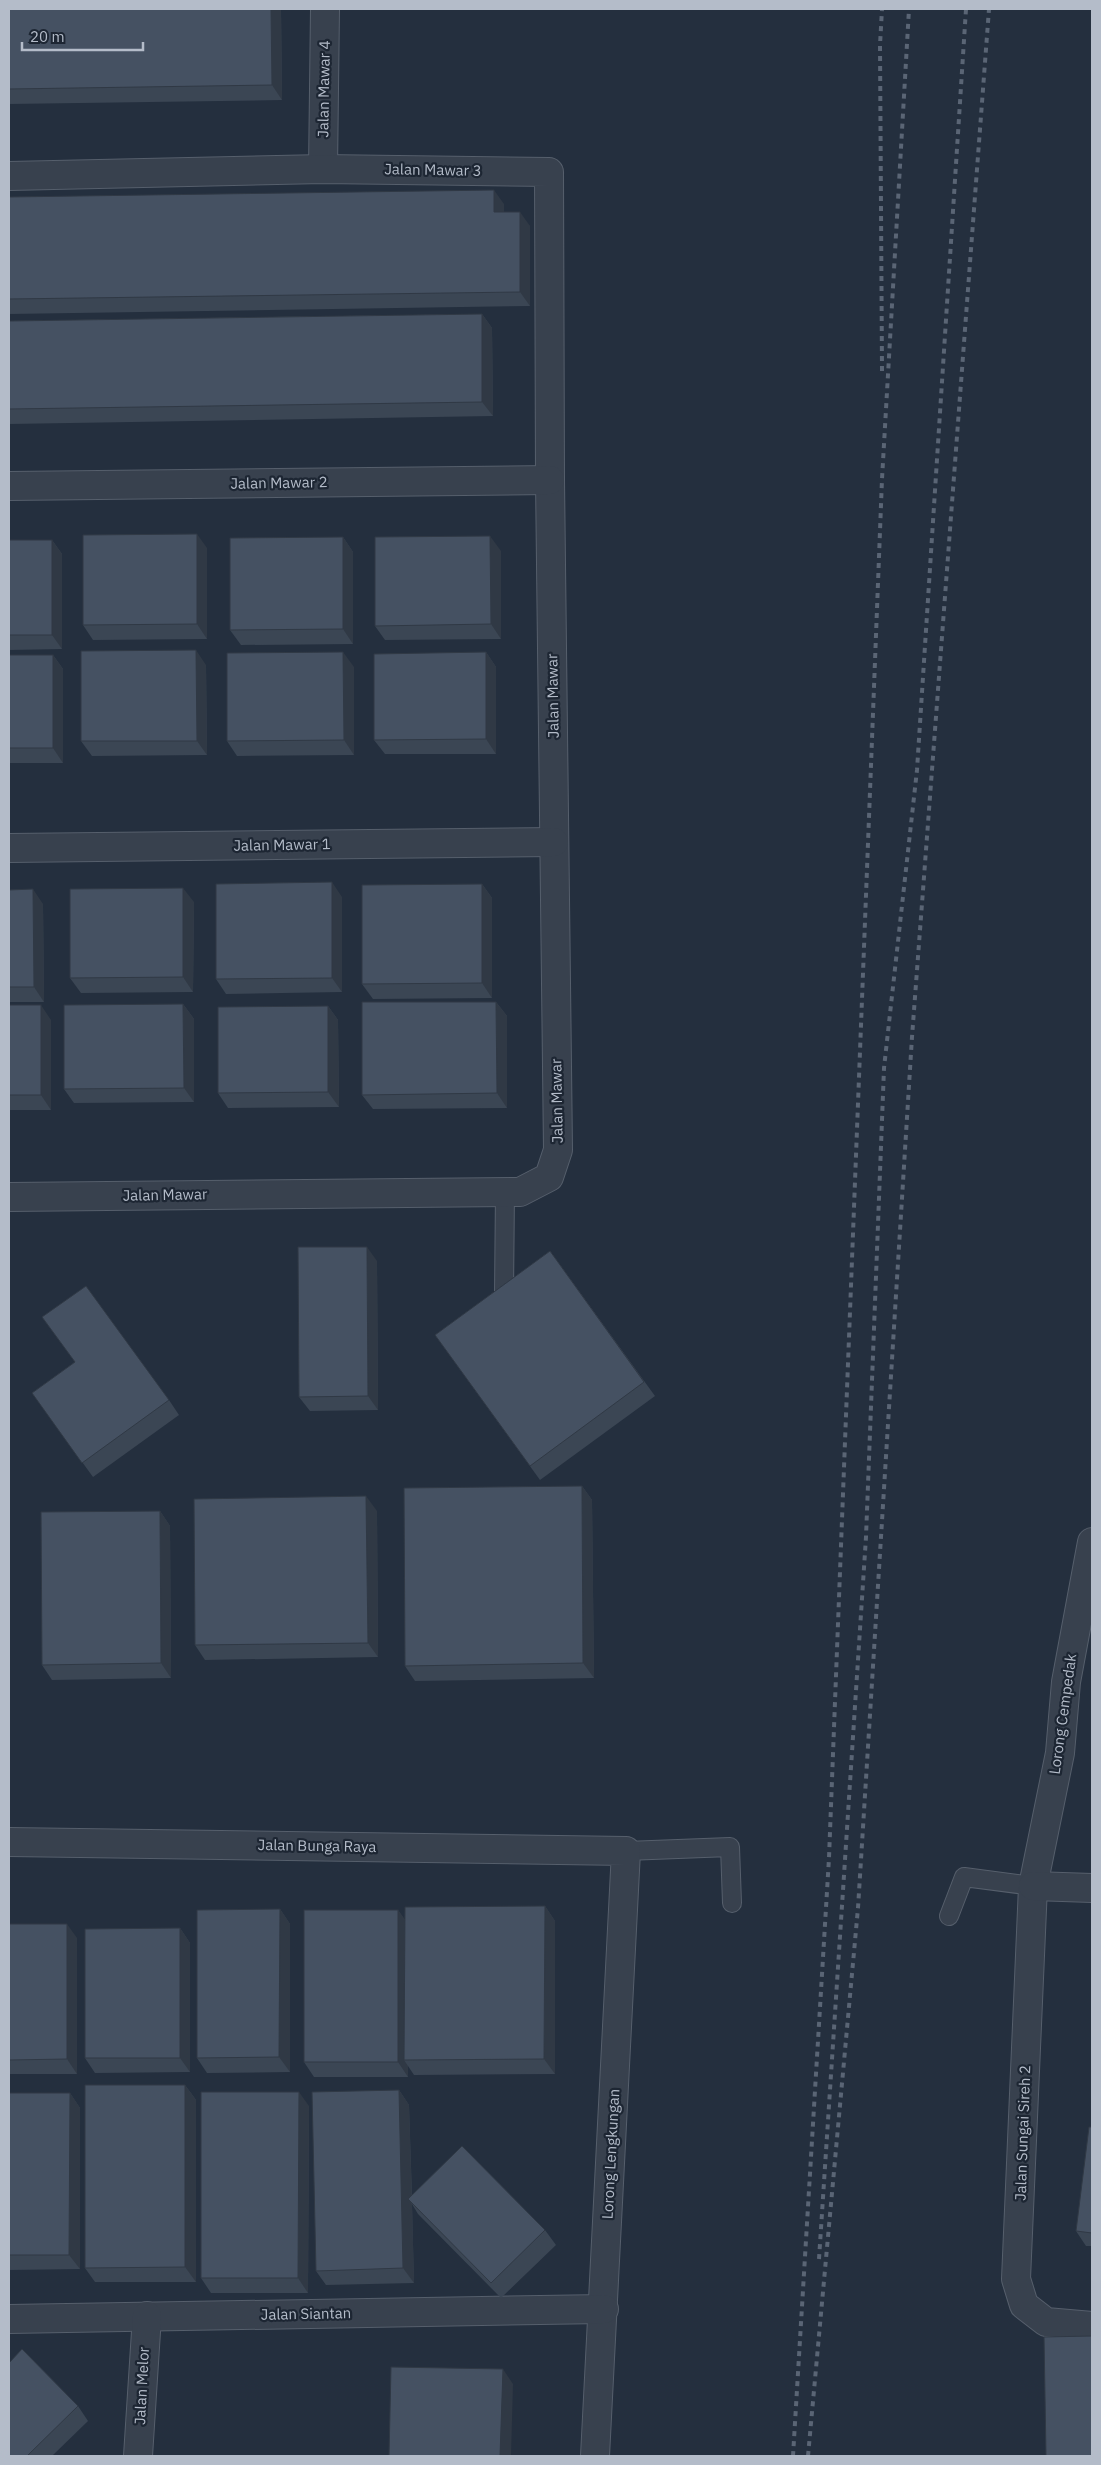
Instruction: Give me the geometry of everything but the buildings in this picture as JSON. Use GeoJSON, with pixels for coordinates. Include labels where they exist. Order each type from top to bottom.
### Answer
{"type":"FeatureCollection","features":[{"type":"Feature","properties":{"kind":"street","name":"Jalan Mawar 4"},"geometry":{"type":"LineString","coordinates":[[323,169],[326,9]]}},
{"type":"Feature","properties":{"kind":"street","name":"Jalan Mawar 3"},"geometry":{"type":"LineString","coordinates":[[9,176],[323,169],[549,172],[550,480]]}},
{"type":"Feature","properties":{"kind":"street","name":"Jalan Mawar 2"},"geometry":{"type":"LineString","coordinates":[[9,486],[550,480]]}},
{"type":"Feature","properties":{"kind":"street","name":"Jalan Mawar"},"geometry":{"type":"LineString","coordinates":[[9,1197],[520,1192],[548,1177],[558,1150],[550,480]]}},
{"type":"Feature","properties":{"kind":"street","name":"Jalan Mawar 1"},"geometry":{"type":"LineString","coordinates":[[9,848],[554,842]]}},
{"type":"Feature","properties":{"kind":"street","name":"Lorong Cempedak"},"geometry":{"type":"LineString","coordinates":[[1033,1886],[1060,1753],[1066,1682],[1092,1542]]}},
{"type":"Feature","properties":{"kind":"street","name":"Jalan Bunga Raya"},"geometry":{"type":"LineString","coordinates":[[9,1842],[626,1851]]}},
{"type":"Feature","properties":{"kind":"street","name":"Lorong Lengkungan"},"geometry":{"type":"LineString","coordinates":[[595,2456],[626,1851]]}},
{"type":"Feature","properties":{"kind":"street"},"geometry":{"type":"LineString","coordinates":[[1033,1886],[1092,1888]]}},
{"type":"Feature","properties":{"kind":"street","name":"Jalan Sungai Sireh 2"},"geometry":{"type":"LineString","coordinates":[[1033,1886],[1016,2279],[1024,2305],[1046,2322],[1092,2326]]}},
{"type":"Feature","properties":{"kind":"street","name":"Jalan Siantan"},"geometry":{"type":"LineString","coordinates":[[9,2319],[604,2309]]}},
{"type":"Feature","properties":{"kind":"street","name":"Jalan Melor"},"geometry":{"type":"LineString","coordinates":[[138,2456],[147,2316]]}},
{"type":"Feature","properties":{"kind":"lane"},"geometry":{"type":"LineString","coordinates":[[504,1192],[504,1294]]}},
{"type":"Feature","properties":{"kind":"lane"},"geometry":{"type":"LineString","coordinates":[[626,1851],[730,1847],[732,1903]]}},
{"type":"Feature","properties":{"kind":"lane"},"geometry":{"type":"LineString","coordinates":[[949,1916],[964,1877],[1033,1886]]}},
{"type":"Feature","properties":{"kind":"railway"},"geometry":{"type":"LineString","coordinates":[[882,9],[880,45],[882,371]]}},
{"type":"Feature","properties":{"kind":"railway"},"geometry":{"type":"LineString","coordinates":[[793,2456],[829,1858],[882,479],[909,9]]}},
{"type":"Feature","properties":{"kind":"railway"},"geometry":{"type":"LineString","coordinates":[[819,2259],[866,1537],[884,1068],[917,770],[966,9]]}},
{"type":"Feature","properties":{"kind":"railway"},"geometry":{"type":"LineString","coordinates":[[808,2456],[858,1908],[912,1037],[989,9]]}}]}
